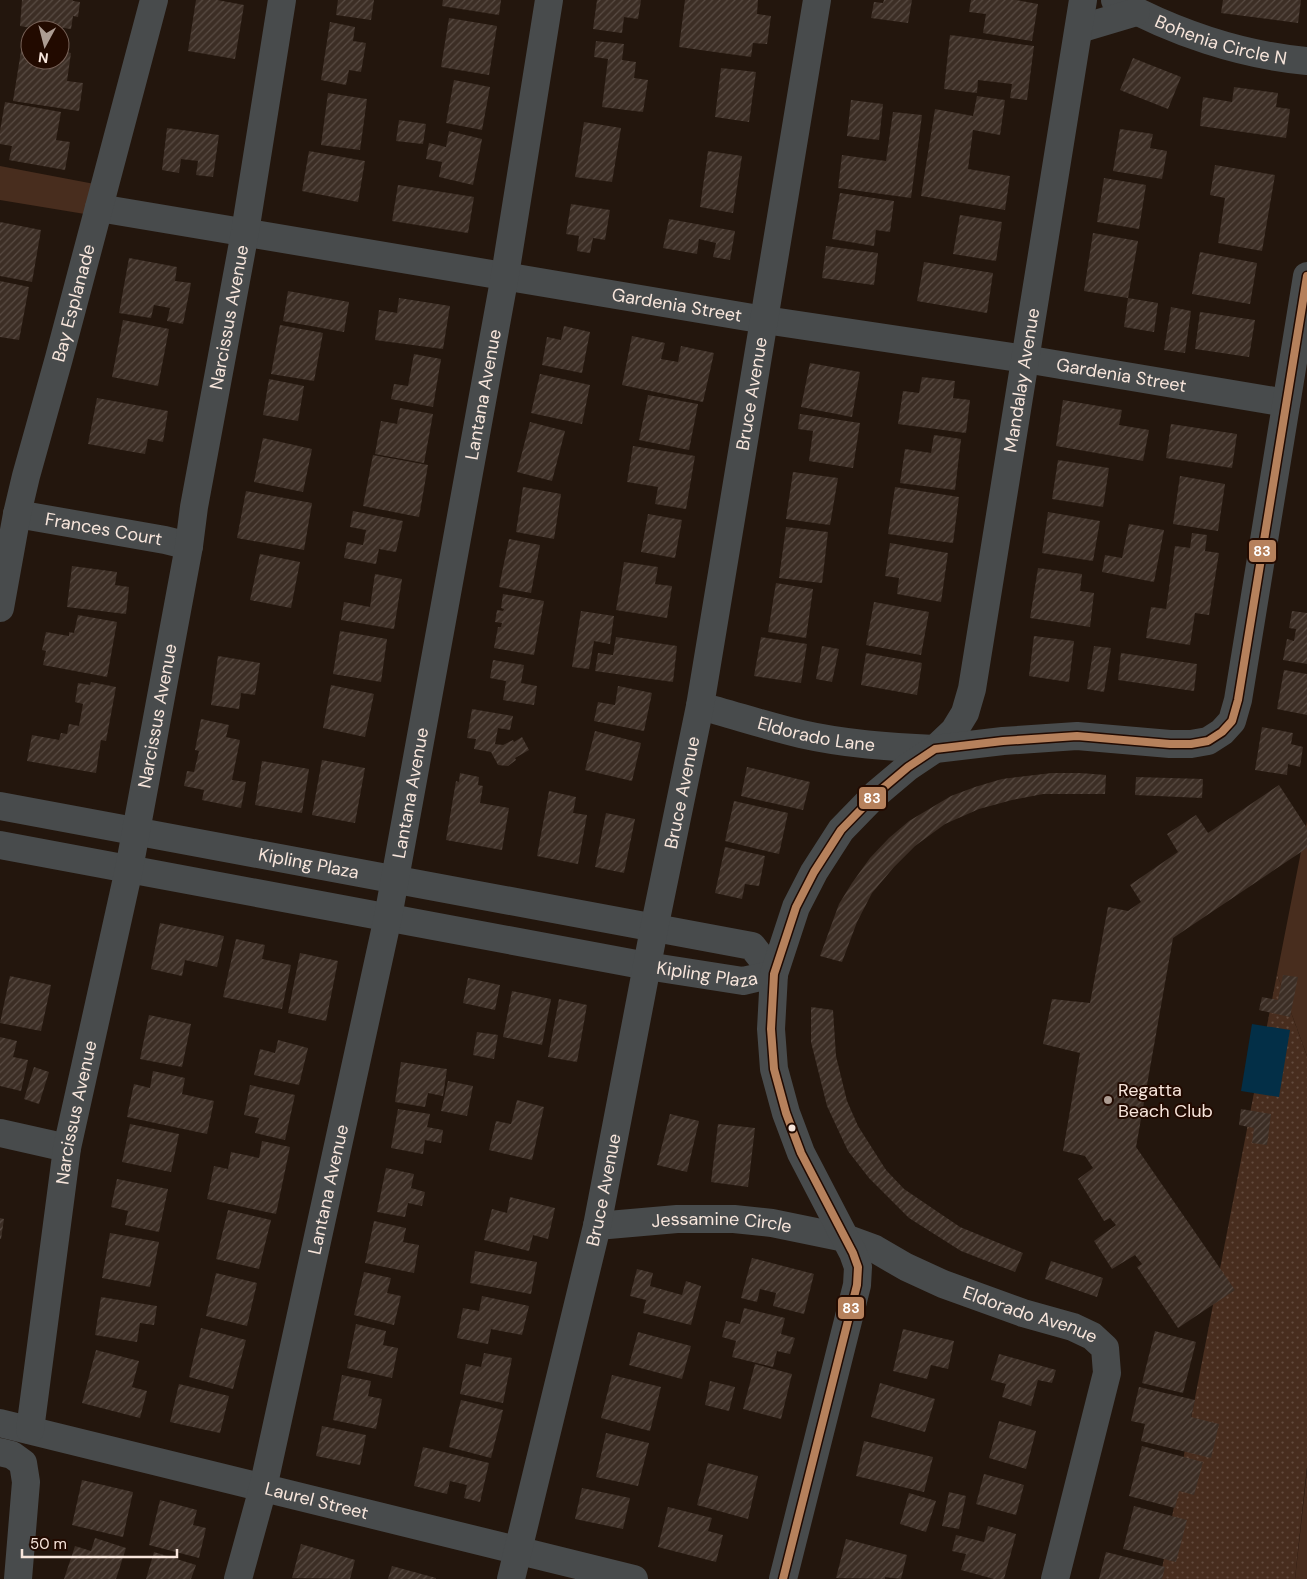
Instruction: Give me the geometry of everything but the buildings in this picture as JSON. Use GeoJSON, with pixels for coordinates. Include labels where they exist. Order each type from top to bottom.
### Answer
{"type":"FeatureCollection","features":[{"type":"Feature","properties":{"kind":"street","name":"Bay Esplanade"},"geometry":{"type":"LineString","coordinates":[[0,608],[26,476],[62,349],[154,0]]}},
{"type":"Feature","properties":{"kind":"street","name":"Narcissus Avenue"},"geometry":{"type":"LineString","coordinates":[[30,1430],[67,1148],[129,869],[245,232],[282,0]]}},
{"type":"Feature","properties":{"kind":"street","name":"Lantana Avenue"},"geometry":{"type":"LineString","coordinates":[[238,1579],[263,1488],[388,917],[505,275],[549,0]]}},
{"type":"Feature","properties":{"kind":"street","name":"Bruce Avenue"},"geometry":{"type":"LineString","coordinates":[[511,1579],[597,1226],[654,929],[700,706],[817,0]]}},
{"type":"Feature","properties":{"kind":"street","name":"Mandalay Avenue"},"geometry":{"type":"LineString","coordinates":[[935,749],[954,731],[965,713],[972,689],[1083,0]]}},
{"type":"Feature","properties":{"kind":"street"},"geometry":{"type":"LineString","coordinates":[[1079,29],[1126,6]]}},
{"type":"Feature","properties":{"kind":"street","name":"Bohenia Circle N"},"geometry":{"type":"LineString","coordinates":[[1126,6],[1187,33],[1240,50],[1307,61]]}},
{"type":"Feature","properties":{"kind":"street","name":"Gardenia Street"},"geometry":{"type":"LineString","coordinates":[[99,208],[765,320],[1025,359],[1286,404]]}},
{"type":"Feature","properties":{"kind":"street"},"geometry":{"type":"LineString","coordinates":[[783,1579],[857,1285],[858,1267],[853,1253],[801,1153],[786,1113],[774,1069],[771,1029],[774,974],[796,907],[814,872],[841,830],[876,794],[908,767],[935,749],[1003,741],[1077,736],[1191,744],[1208,741],[1222,732],[1232,721],[1238,700],[1307,276]]}},
{"type":"Feature","properties":{"kind":"street","name":"Frances Court"},"geometry":{"type":"LineString","coordinates":[[17,514],[165,540],[189,546]]}},
{"type":"Feature","properties":{"kind":"street","name":"Eldorado Lane"},"geometry":{"type":"LineString","coordinates":[[700,706],[801,734],[852,743],[935,749]]}},
{"type":"Feature","properties":{"kind":"street","name":"Kipling Plaza"},"geometry":{"type":"LineString","coordinates":[[0,806],[752,946],[774,974],[743,981],[647,966],[0,845]]}},
{"type":"Feature","properties":{"kind":"street"},"geometry":{"type":"LineString","coordinates":[[0,1133],[67,1148]]}},
{"type":"Feature","properties":{"kind":"street","name":"Jessamine Circle"},"geometry":{"type":"LineString","coordinates":[[597,1226],[677,1219],[734,1219],[845,1238]]}},
{"type":"Feature","properties":{"kind":"street","name":"Eldorado Avenue"},"geometry":{"type":"LineString","coordinates":[[845,1238],[875,1248],[906,1267],[943,1284],[1092,1336],[1105,1348],[1107,1373],[1056,1579]]}},
{"type":"Feature","properties":{"kind":"street","name":"Laurel Street"},"geometry":{"type":"LineString","coordinates":[[0,1423],[634,1579]]}},
{"type":"Feature","properties":{"kind":"street"},"geometry":{"type":"LineString","coordinates":[[12,1458],[26,1482],[18,1579]]}},
{"type":"Feature","properties":{"kind":"shaded area"},"geometry":{"type":"Polygon","coordinates":[[[0,166],[105,186],[97,216],[0,200],[0,166]]]}},
{"type":"Feature","properties":{"kind":"shaded area"},"geometry":{"type":"Polygon","coordinates":[[[1307,821],[1307,1056],[1277,974],[1307,821]]]}},
{"type":"Feature","properties":{"kind":"shaded area"},"geometry":{"type":"Polygon","coordinates":[[[1277,974],[1307,1056],[1307,1466],[1295,1579],[1160,1579],[1277,974]]]}},
{"type":"Feature","properties":{"kind":"shaded area"},"geometry":{"type":"Polygon","coordinates":[[[1307,1471],[1307,1579],[1295,1579],[1307,1471]]]}},
{"type":"Feature","properties":{"kind":"water"},"geometry":{"type":"Polygon","coordinates":[[[1252,1024],[1290,1030],[1279,1097],[1241,1091],[1252,1024]]]}},
{"type":"Feature","properties":{"kind":"transit line","name":"83"},"geometry":{"type":"LineString","coordinates":[[783,1579],[857,1285],[858,1267],[853,1253],[801,1153],[786,1113],[774,1069],[771,1029],[774,974],[796,907],[814,872],[841,830],[876,794],[908,767],[935,749],[1003,741],[1077,736],[1191,744],[1208,741],[1222,732],[1232,721],[1238,700],[1307,276]]}},
{"type":"Feature","properties":{"kind":"place","name":"Regatta Beach Club"},"geometry":{"type":"Point","coordinates":[1108,1100]}}]}
